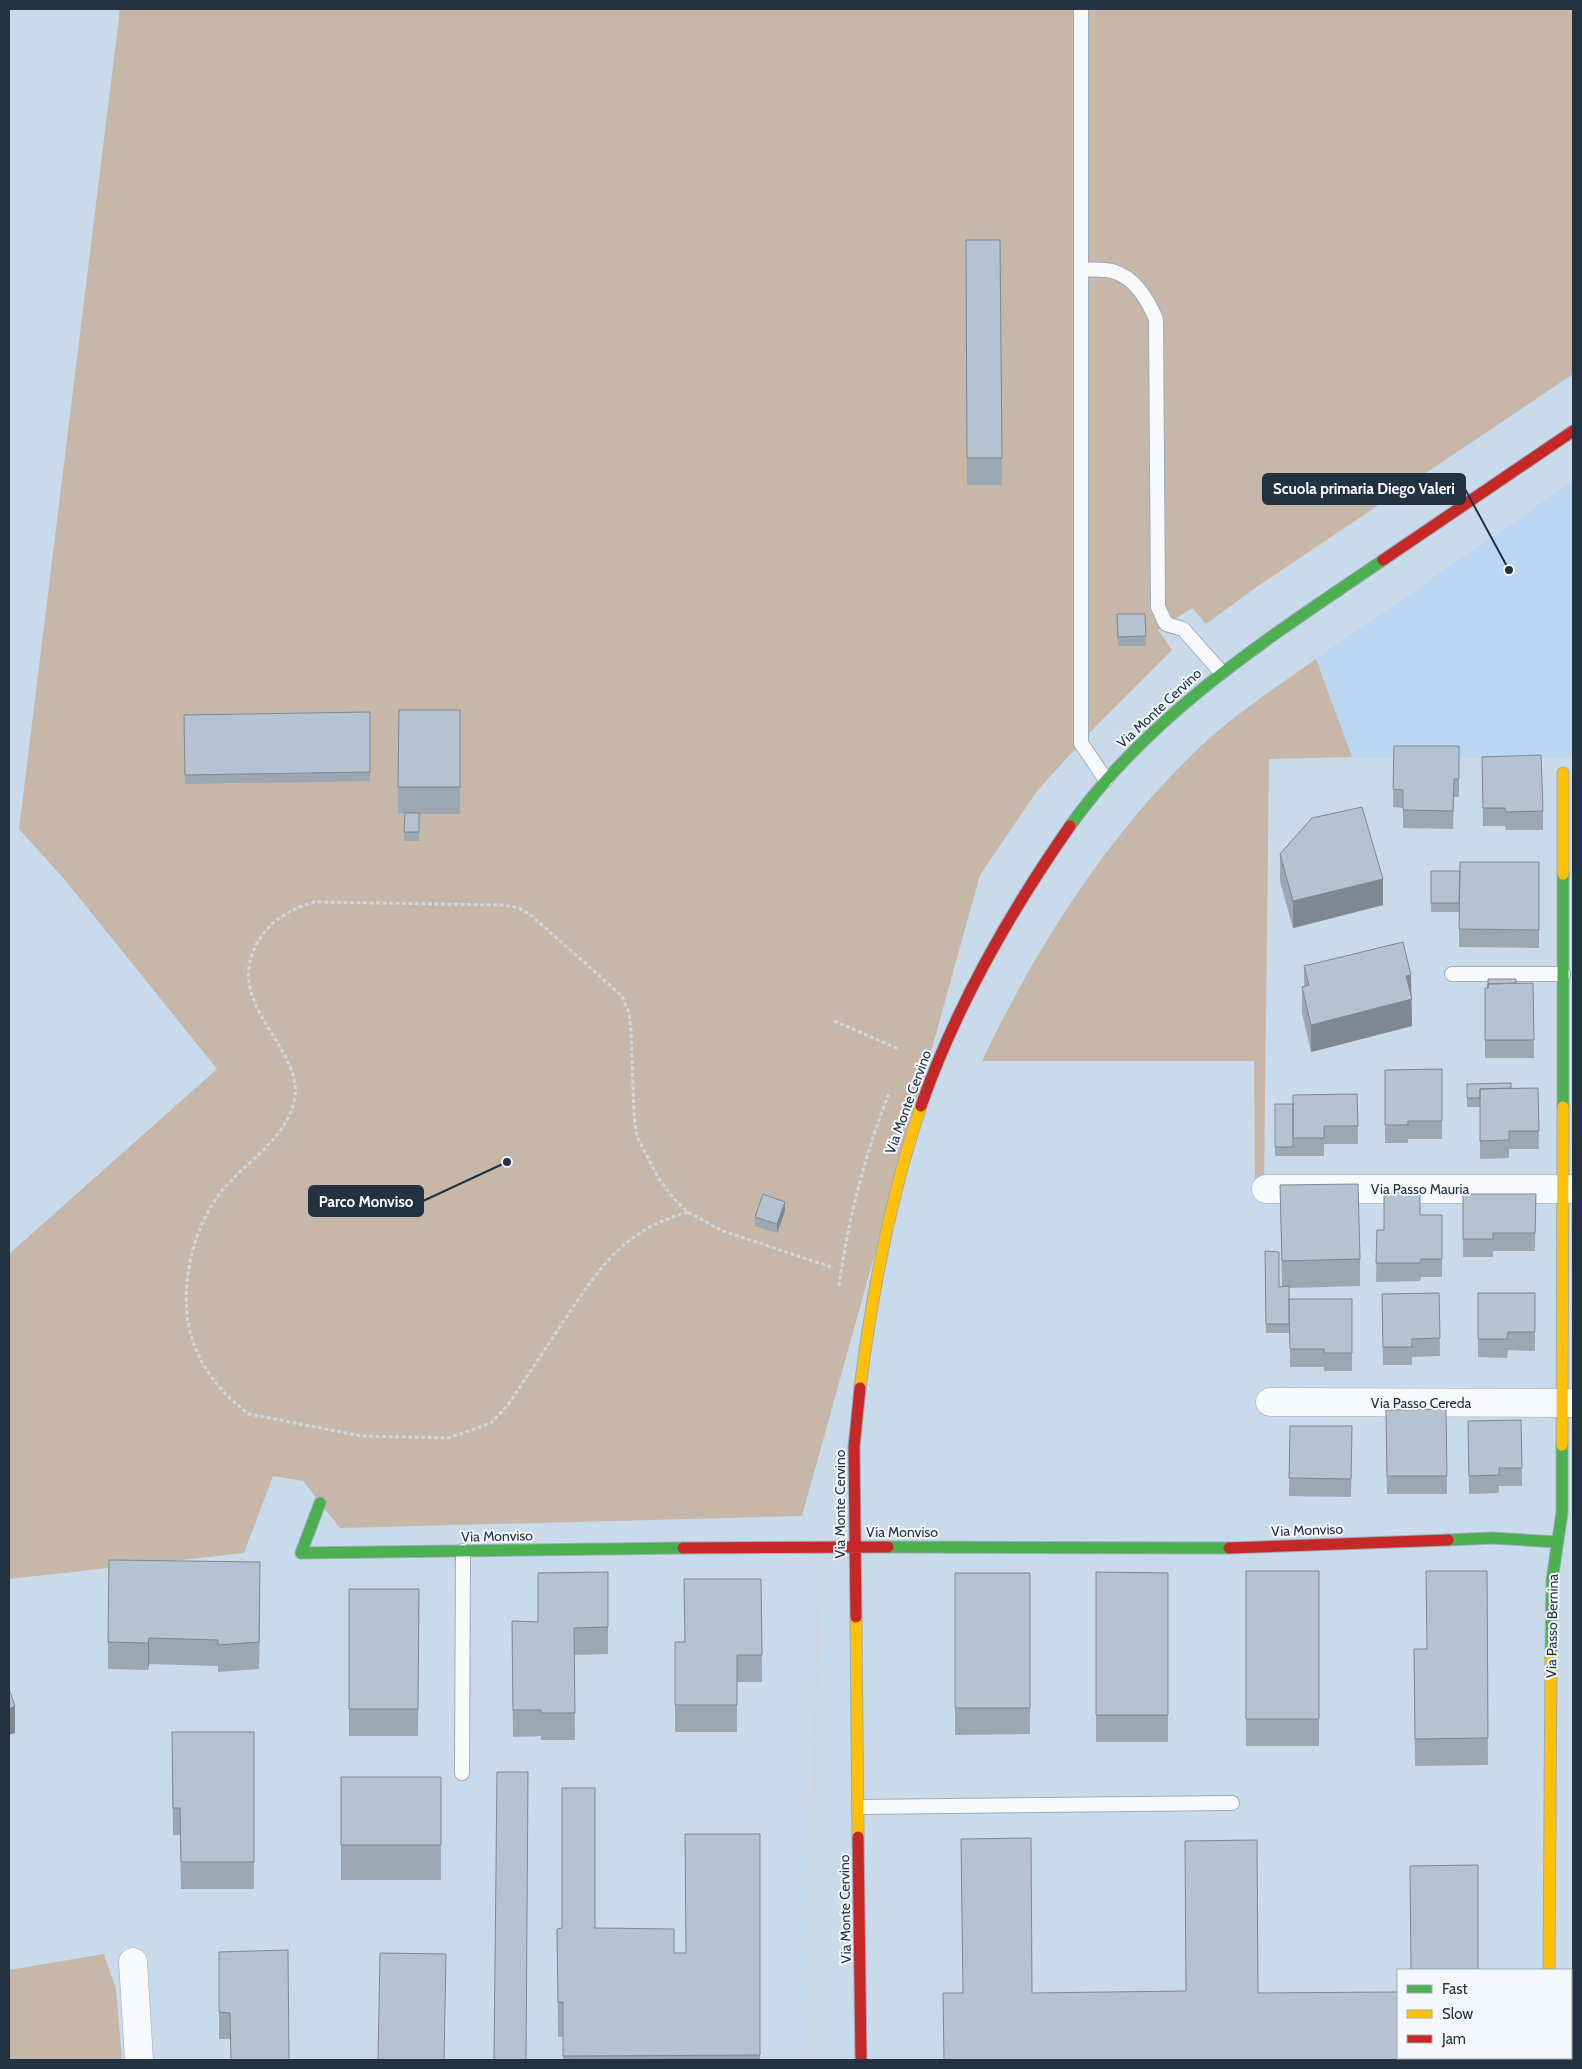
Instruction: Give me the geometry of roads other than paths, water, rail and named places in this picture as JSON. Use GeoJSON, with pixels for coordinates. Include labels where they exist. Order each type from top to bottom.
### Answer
{"type":"FeatureCollection","features":[{"type":"Feature","properties":{"kind":"street","name":"Via Monte Cervino"},"geometry":{"type":"LineString","coordinates":[[861,2060],[854,1446],[859,1376],[878,1260],[901,1163],[928,1086],[949,1036],[993,949],[1038,874],[1106,780],[1142,740],[1222,672],[1573,431]]}},
{"type":"Feature","properties":{"kind":"street","name":"Via Passo Bernina"},"geometry":{"type":"LineString","coordinates":[[1549,1969],[1552,1580],[1562,1513],[1568,1403],[1568,974],[1563,773]]}},
{"type":"Feature","properties":{"kind":"street","name":"Via Passo Mauria"},"geometry":{"type":"LineString","coordinates":[[1266,1189],[1568,1189]]}},
{"type":"Feature","properties":{"kind":"street","name":"Via Passo Cereda"},"geometry":{"type":"LineString","coordinates":[[1270,1402],[1568,1403]]}},
{"type":"Feature","properties":{"kind":"street","name":"Via Monviso"},"geometry":{"type":"LineString","coordinates":[[320,1503],[301,1553],[820,1547],[1238,1548],[1492,1538],[1558,1542]]}},
{"type":"Feature","properties":{"kind":"street"},"geometry":{"type":"LineString","coordinates":[[133,1962],[139,2060]]}},
{"type":"Feature","properties":{"kind":"lane"},"geometry":{"type":"LineString","coordinates":[[1081,9],[1081,743],[1106,780]]}},
{"type":"Feature","properties":{"kind":"lane"},"geometry":{"type":"LineString","coordinates":[[1081,269],[1114,272],[1132,282],[1146,296],[1156,319],[1158,608],[1166,624],[1183,629],[1222,672]]}},
{"type":"Feature","properties":{"kind":"lane"},"geometry":{"type":"LineString","coordinates":[[1452,974],[1568,974]]}},
{"type":"Feature","properties":{"kind":"lane"},"geometry":{"type":"LineString","coordinates":[[462,1773],[463,1551]]}},
{"type":"Feature","properties":{"kind":"lane"},"geometry":{"type":"LineString","coordinates":[[859,1807],[1232,1803]]}},
{"type":"Feature","properties":{"kind":"place","name":"Scuola primaria Diego Valeri"},"geometry":{"type":"Point","coordinates":[1509,570]}},
{"type":"Feature","properties":{"kind":"place","name":"Parco Monviso"},"geometry":{"type":"Point","coordinates":[507,1162]}}]}
